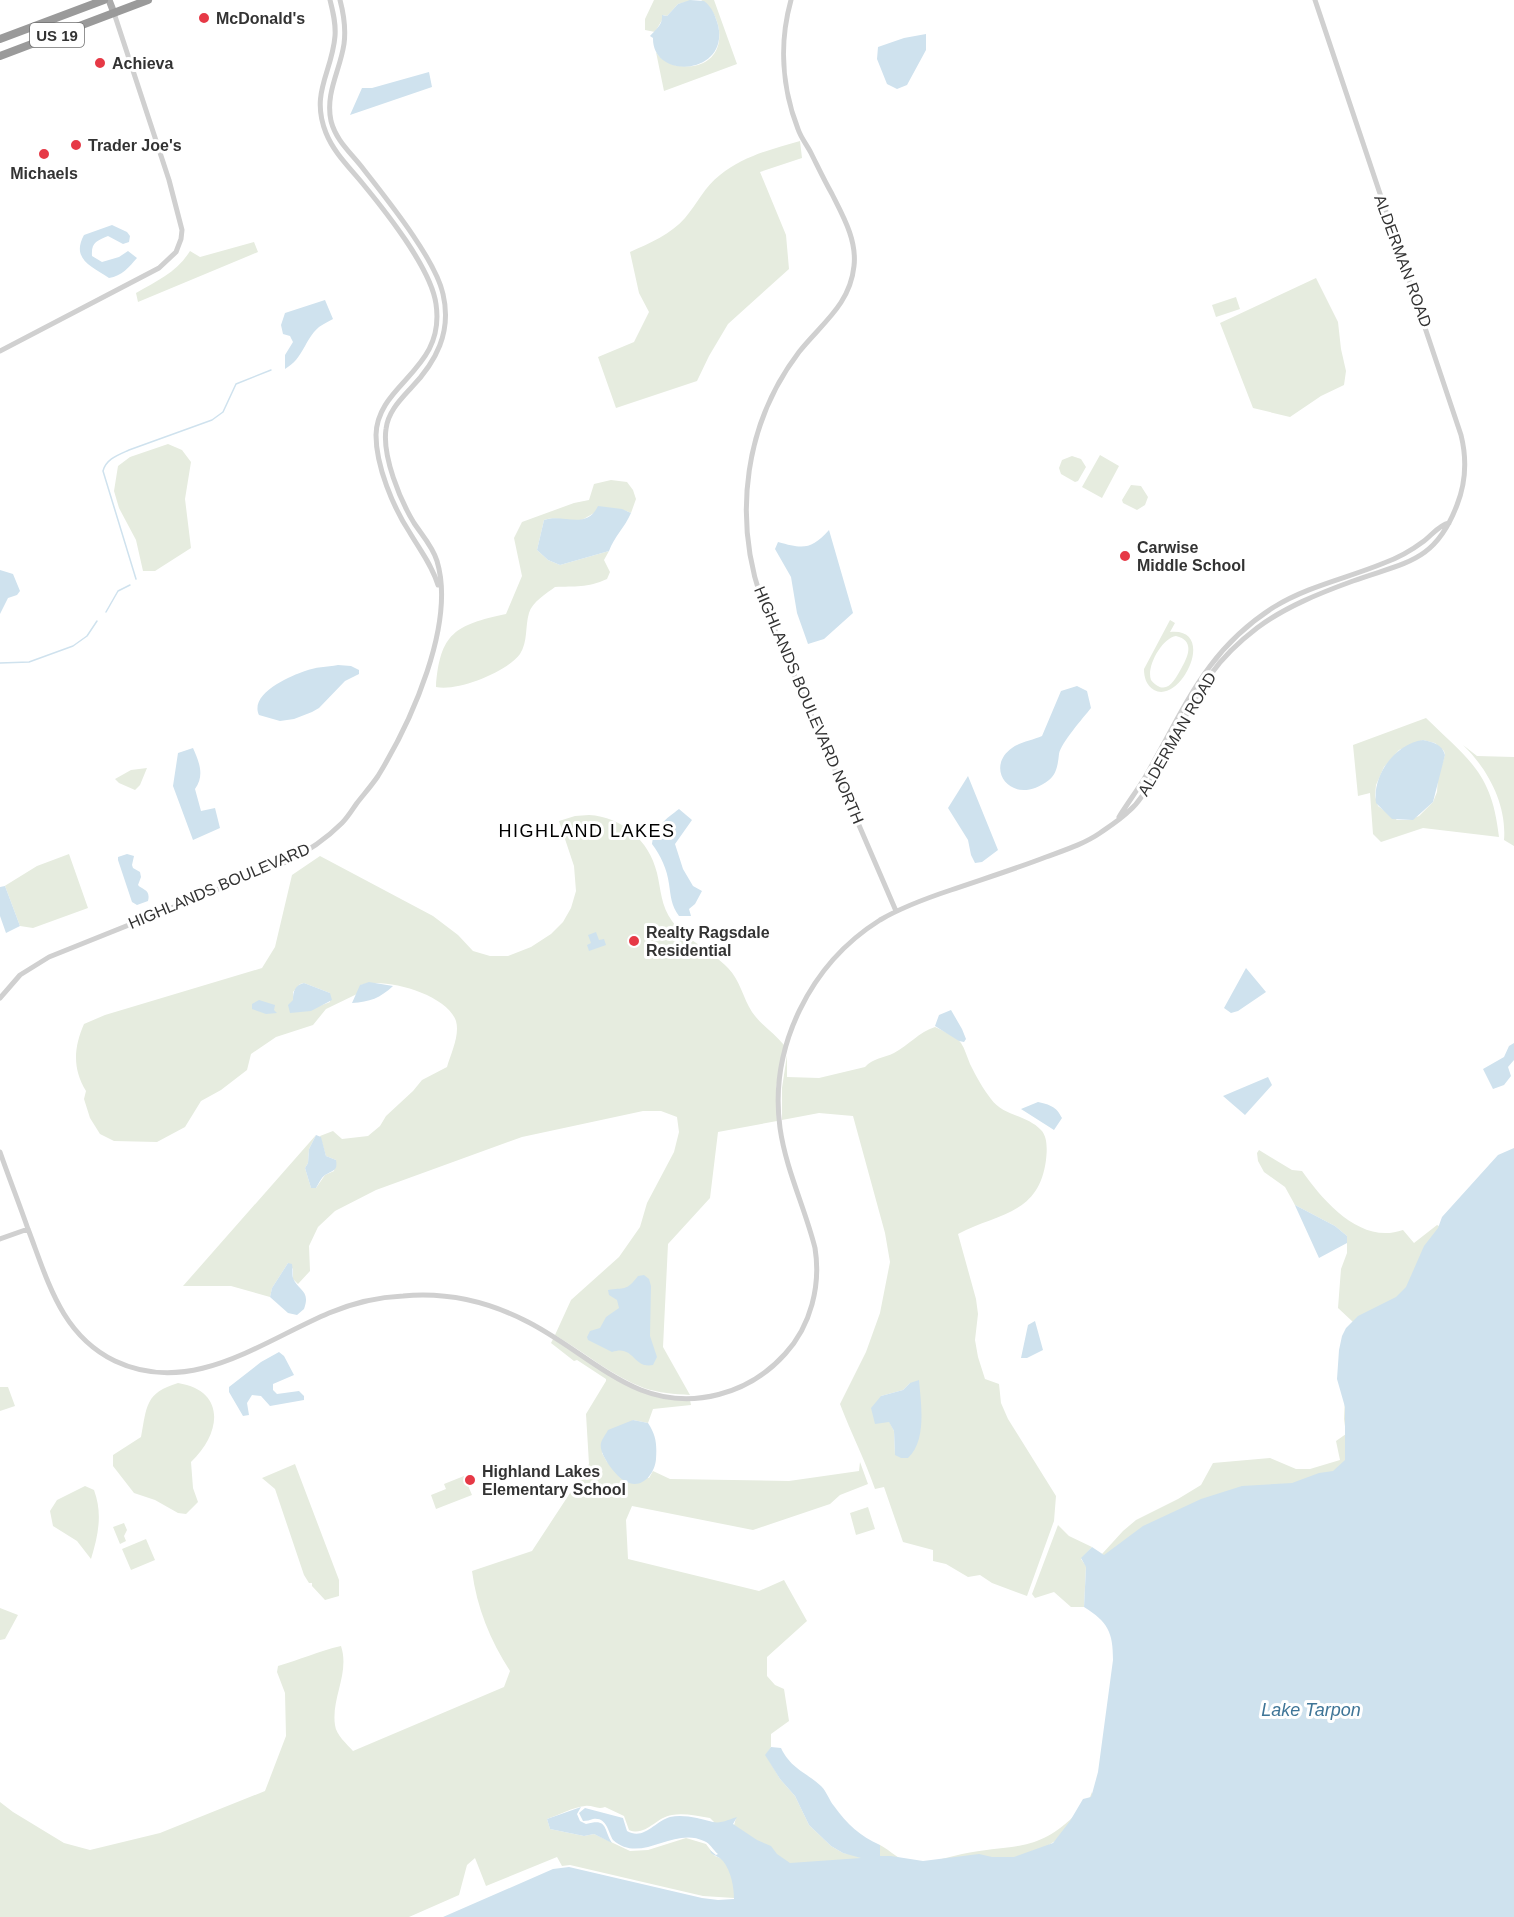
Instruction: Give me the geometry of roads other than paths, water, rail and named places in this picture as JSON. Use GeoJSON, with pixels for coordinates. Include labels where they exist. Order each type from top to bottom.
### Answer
{"type":"FeatureCollection","features":[{"type":"Feature","properties":{"kind":"highway","name":"US 19"},"geometry":{"type":"LineString","coordinates":[[0,39],[104,0]]}},
{"type":"Feature","properties":{"kind":"highway","name":"US 19"},"geometry":{"type":"LineString","coordinates":[[0,56],[148,0]]}},
{"type":"Feature","properties":{"kind":"main road"},"geometry":{"type":"LineString","coordinates":[[109,0],[114,13]]}},
{"type":"Feature","properties":{"kind":"street","name":"HIGHLANDS BOULEVARD"},"geometry":{"type":"LineString","coordinates":[[330,0],[335,19],[335,34],[319,101],[326,131],[334,148],[377,201],[407,245],[429,279],[435,298],[437,321],[429,350],[420,365],[393,394],[382,410],[377,426],[376,441],[392,498],[408,530],[427,558],[441,595]]}},
{"type":"Feature","properties":{"kind":"street","name":"HIGHLANDS BOULEVARD"},"geometry":{"type":"LineString","coordinates":[[0,998],[20,975],[49,957],[294,858],[315,846],[344,821],[378,777],[416,702],[430,662],[439,625],[441,595],[437,562],[403,502],[389,459],[385,436],[391,413],[426,373],[439,349],[445,322],[443,294],[432,266],[375,185],[342,145],[334,128],[330,111],[330,92],[341,57],[345,34],[340,0]]}},
{"type":"Feature","properties":{"kind":"street","name":"HIGHLANDS BOULEVARD NORTH"},"geometry":{"type":"LineString","coordinates":[[791,0],[783,38],[783,71],[792,110],[798,130],[847,224],[855,264],[844,301],[799,352],[771,396],[758,428],[749,467],[746,531],[753,571],[761,598],[896,911]]}},
{"type":"Feature","properties":{"kind":"street","name":"ALDERMAN ROAD"},"geometry":{"type":"LineString","coordinates":[[896,911],[1090,839],[1129,812],[1142,795],[1198,693],[1234,648],[1256,630],[1293,606],[1412,560],[1441,538],[1448,529],[1463,491],[1465,452],[1461,435],[1315,0]]}},
{"type":"Feature","properties":{"kind":"street"},"geometry":{"type":"LineString","coordinates":[[0,351],[159,268],[170,259],[181,239],[182,230],[169,180],[114,13]]}},
{"type":"Feature","properties":{"kind":"street","name":"ALDERMAN ROAD"},"geometry":{"type":"LineString","coordinates":[[1116,820],[1144,778],[1177,717],[1211,663],[1247,627],[1294,597],[1385,563],[1405,553],[1443,524],[1449,523]]}},
{"type":"Feature","properties":{"kind":"street"},"geometry":{"type":"LineString","coordinates":[[0,1152],[49,1286],[63,1314],[88,1344],[106,1356],[141,1370],[168,1374],[202,1370],[345,1307],[386,1298],[425,1295],[475,1301],[510,1314],[568,1345],[616,1377],[642,1390],[671,1397],[693,1398],[715,1395],[737,1389],[763,1374],[790,1349],[808,1318],[815,1288],[817,1260],[780,1130],[779,1088],[783,1058],[789,1036],[807,996],[827,967],[855,938],[896,911]]}},
{"type":"Feature","properties":{"kind":"street"},"geometry":{"type":"LineString","coordinates":[[0,1239],[28,1229]]}},
{"type":"Feature","properties":{"kind":"water"},"geometry":{"type":"Polygon","coordinates":[[[690,0],[704,1],[711,9],[718,25],[719,42],[713,54],[702,62],[690,66],[676,66],[664,61],[656,52],[653,38],[650,36],[660,24],[662,15],[667,16],[678,4],[690,0]]]}},
{"type":"Feature","properties":{"kind":"water"},"geometry":{"type":"Polygon","coordinates":[[[926,34],[926,50],[907,85],[897,89],[887,84],[877,59],[878,47],[904,38],[926,34]]]}},
{"type":"Feature","properties":{"kind":"water"},"geometry":{"type":"Polygon","coordinates":[[[429,72],[432,87],[350,115],[362,88],[372,88],[429,72]]]}},
{"type":"Feature","properties":{"kind":"water"},"geometry":{"type":"Polygon","coordinates":[[[112,225],[127,232],[130,236],[129,242],[123,244],[108,236],[94,245],[92,256],[102,262],[119,257],[128,251],[137,258],[121,273],[109,278],[85,261],[80,250],[84,235],[112,225]]]}},
{"type":"Feature","properties":{"kind":"water"},"geometry":{"type":"Polygon","coordinates":[[[325,300],[333,319],[314,332],[296,360],[285,369],[285,355],[293,342],[290,336],[283,334],[281,325],[285,313],[325,300]]]}},
{"type":"Feature","properties":{"kind":"water"},"geometry":{"type":"Polygon","coordinates":[[[598,506],[622,509],[631,513],[609,551],[560,565],[548,560],[537,550],[544,520],[559,518],[581,520],[587,518],[598,506]]]}},
{"type":"Feature","properties":{"kind":"water"},"geometry":{"type":"Polygon","coordinates":[[[829,530],[853,613],[824,639],[808,644],[797,613],[791,577],[775,549],[778,542],[800,547],[812,544],[829,530]]]}},
{"type":"Feature","properties":{"kind":"water"},"geometry":{"type":"Polygon","coordinates":[[[0,570],[13,574],[20,591],[17,595],[8,598],[0,614],[0,570]]]}},
{"type":"Feature","properties":{"kind":"water"},"geometry":{"type":"Polygon","coordinates":[[[338,665],[351,666],[359,670],[359,674],[345,681],[319,708],[294,719],[280,721],[259,715],[257,707],[260,700],[273,687],[309,670],[338,665]]]}},
{"type":"Feature","properties":{"kind":"water"},"geometry":{"type":"Polygon","coordinates":[[[1077,686],[1087,691],[1091,708],[1061,749],[1054,775],[1036,788],[1024,790],[1013,788],[1001,775],[1000,766],[1004,756],[1015,746],[1042,736],[1061,691],[1077,686]]]}},
{"type":"Feature","properties":{"kind":"water"},"geometry":{"type":"Polygon","coordinates":[[[1423,740],[1439,746],[1445,755],[1433,802],[1413,820],[1392,819],[1376,803],[1378,782],[1388,762],[1395,754],[1423,740]]]}},
{"type":"Feature","properties":{"kind":"water"},"geometry":{"type":"Polygon","coordinates":[[[193,748],[200,768],[200,779],[195,789],[201,811],[215,808],[220,828],[193,840],[173,786],[178,753],[193,748]]]}},
{"type":"Feature","properties":{"kind":"water"},"geometry":{"type":"Polygon","coordinates":[[[968,776],[998,850],[982,862],[975,863],[968,840],[948,808],[968,776]]]}},
{"type":"Feature","properties":{"kind":"water"},"geometry":{"type":"Polygon","coordinates":[[[679,809],[692,820],[675,844],[683,869],[693,886],[702,891],[695,904],[689,909],[691,916],[679,916],[676,912],[665,868],[652,844],[658,828],[679,809]]]}},
{"type":"Feature","properties":{"kind":"water"},"geometry":{"type":"Polygon","coordinates":[[[127,854],[134,856],[133,868],[140,872],[141,877],[138,885],[148,894],[148,901],[137,905],[132,902],[118,860],[118,857],[127,854]]]}},
{"type":"Feature","properties":{"kind":"water"},"geometry":{"type":"Polygon","coordinates":[[[5,886],[20,926],[6,933],[0,916],[0,887],[5,886]]]}},
{"type":"Feature","properties":{"kind":"water"},"geometry":{"type":"Polygon","coordinates":[[[596,932],[599,940],[604,939],[606,945],[589,951],[587,945],[591,943],[588,935],[596,932]]]}},
{"type":"Feature","properties":{"kind":"water"},"geometry":{"type":"Polygon","coordinates":[[[1246,968],[1266,992],[1238,1011],[1231,1013],[1224,1008],[1246,968]]]}},
{"type":"Feature","properties":{"kind":"water"},"geometry":{"type":"Polygon","coordinates":[[[369,982],[393,986],[374,999],[352,1003],[360,985],[369,982]]]}},
{"type":"Feature","properties":{"kind":"water"},"geometry":{"type":"Polygon","coordinates":[[[304,983],[330,993],[332,1000],[311,1011],[290,1013],[288,1005],[293,1000],[295,989],[304,983]]]}},
{"type":"Feature","properties":{"kind":"water"},"geometry":{"type":"Polygon","coordinates":[[[259,1000],[275,1005],[274,1010],[277,1013],[266,1014],[252,1009],[252,1004],[259,1000]]]}},
{"type":"Feature","properties":{"kind":"water"},"geometry":{"type":"Polygon","coordinates":[[[951,1010],[962,1029],[966,1039],[964,1042],[935,1026],[939,1015],[951,1010]]]}},
{"type":"Feature","properties":{"kind":"water"},"geometry":{"type":"Polygon","coordinates":[[[1514,1043],[1514,1060],[1508,1067],[1511,1076],[1504,1085],[1493,1089],[1483,1069],[1504,1057],[1509,1046],[1514,1043]]]}},
{"type":"Feature","properties":{"kind":"water"},"geometry":{"type":"Polygon","coordinates":[[[1268,1077],[1272,1085],[1245,1115],[1223,1096],[1268,1077]]]}},
{"type":"Feature","properties":{"kind":"water"},"geometry":{"type":"Polygon","coordinates":[[[1038,1102],[1052,1107],[1060,1114],[1062,1118],[1054,1130],[1021,1109],[1038,1102]]]}},
{"type":"Feature","properties":{"kind":"water"},"geometry":{"type":"Polygon","coordinates":[[[316,1135],[321,1137],[326,1156],[336,1160],[336,1166],[324,1176],[316,1188],[311,1188],[305,1168],[308,1163],[309,1149],[316,1135]]]}},
{"type":"Feature","properties":{"kind":"water","name":"Lake Tarpon"},"geometry":{"type":"Polygon","coordinates":[[[1514,1148],[1514,1917],[443,1917],[553,1869],[569,1867],[702,1898],[734,1899],[733,1884],[728,1869],[722,1860],[711,1853],[710,1850],[718,1854],[706,1842],[681,1838],[635,1849],[624,1847],[613,1840],[601,1820],[583,1821],[579,1813],[585,1808],[623,1818],[627,1831],[639,1834],[670,1817],[687,1816],[722,1822],[737,1817],[733,1824],[757,1840],[771,1846],[777,1854],[790,1863],[861,1858],[843,1853],[831,1846],[809,1825],[795,1796],[780,1779],[765,1755],[771,1747],[781,1748],[794,1766],[821,1786],[832,1804],[849,1824],[866,1838],[880,1845],[880,1856],[923,1861],[979,1854],[992,1857],[1014,1857],[1053,1843],[1083,1799],[1091,1797],[1092,1794],[1098,1772],[1113,1660],[1112,1642],[1108,1629],[1099,1618],[1084,1607],[1086,1567],[1081,1558],[1092,1547],[1104,1555],[1143,1526],[1201,1499],[1242,1486],[1292,1483],[1319,1473],[1333,1471],[1345,1460],[1345,1407],[1337,1379],[1339,1350],[1346,1328],[1358,1316],[1396,1297],[1406,1287],[1424,1246],[1438,1228],[1442,1217],[1498,1155],[1514,1148]]]}},
{"type":"Feature","properties":{"kind":"water"},"geometry":{"type":"Polygon","coordinates":[[[1293,1201],[1295,1205],[1335,1226],[1347,1236],[1347,1243],[1319,1258],[1293,1201]]]}},
{"type":"Feature","properties":{"kind":"water"},"geometry":{"type":"Polygon","coordinates":[[[288,1263],[292,1264],[293,1278],[306,1298],[304,1309],[297,1315],[288,1313],[270,1297],[272,1288],[288,1263]]]}},
{"type":"Feature","properties":{"kind":"water"},"geometry":{"type":"Polygon","coordinates":[[[644,1275],[649,1279],[651,1286],[650,1336],[657,1357],[653,1365],[641,1364],[625,1351],[612,1352],[588,1340],[587,1337],[590,1331],[600,1328],[606,1317],[619,1308],[617,1300],[609,1295],[608,1290],[627,1287],[638,1276],[644,1275]]]}},
{"type":"Feature","properties":{"kind":"water"},"geometry":{"type":"Polygon","coordinates":[[[1035,1321],[1043,1350],[1027,1358],[1021,1358],[1028,1325],[1035,1321]]]}},
{"type":"Feature","properties":{"kind":"water"},"geometry":{"type":"Polygon","coordinates":[[[279,1352],[284,1356],[294,1375],[273,1384],[273,1390],[277,1394],[299,1391],[304,1396],[304,1400],[270,1406],[261,1396],[252,1395],[247,1403],[249,1415],[243,1416],[229,1392],[229,1387],[261,1362],[279,1352]]]}},
{"type":"Feature","properties":{"kind":"water"},"geometry":{"type":"Polygon","coordinates":[[[919,1380],[921,1421],[918,1442],[908,1458],[901,1458],[895,1455],[894,1431],[889,1422],[875,1424],[871,1408],[881,1396],[903,1390],[910,1383],[919,1380]]]}},
{"type":"Feature","properties":{"kind":"water"},"geometry":{"type":"Polygon","coordinates":[[[633,1420],[648,1423],[654,1436],[656,1449],[653,1470],[646,1479],[636,1484],[631,1484],[617,1475],[608,1464],[601,1447],[608,1430],[633,1420]]]}},
{"type":"Feature","properties":{"kind":"water"},"geometry":{"type":"Polygon","coordinates":[[[581,1807],[577,1814],[580,1821],[586,1824],[602,1823],[612,1843],[594,1834],[584,1836],[550,1829],[547,1819],[581,1807]]]}},
{"type":"Feature","properties":{"kind":"waterway"},"geometry":{"type":"LineString","coordinates":[[136,579],[103,471],[107,463],[129,450],[212,420],[223,412],[236,384],[271,370]]}},
{"type":"Feature","properties":{"kind":"waterway"},"geometry":{"type":"LineString","coordinates":[[106,612],[118,591],[130,585]]}},
{"type":"Feature","properties":{"kind":"waterway"},"geometry":{"type":"LineString","coordinates":[[0,663],[29,662],[73,646],[87,636],[97,621]]}},
{"type":"Feature","properties":{"kind":"place","name":"McDonald's"},"geometry":{"type":"Point","coordinates":[204,18]}},
{"type":"Feature","properties":{"kind":"place","name":"Achieva"},"geometry":{"type":"Point","coordinates":[100,63]}},
{"type":"Feature","properties":{"kind":"place","name":"Trader Joe's"},"geometry":{"type":"Point","coordinates":[76,145]}},
{"type":"Feature","properties":{"kind":"place","name":"Michaels"},"geometry":{"type":"Point","coordinates":[44,154]}},
{"type":"Feature","properties":{"kind":"place","name":"Carwise Middle School"},"geometry":{"type":"Point","coordinates":[1125,556]}},
{"type":"Feature","properties":{"kind":"place","name":"Realty Ragsdale Residential"},"geometry":{"type":"Point","coordinates":[634,941]}},
{"type":"Feature","properties":{"kind":"place","name":"Highland Lakes Elementary School"},"geometry":{"type":"Point","coordinates":[470,1480]}},
{"type":"Feature","properties":{"kind":"district","name":"HIGHLAND LAKES"},"geometry":{"type":"Point","coordinates":[587,831]}}]}
